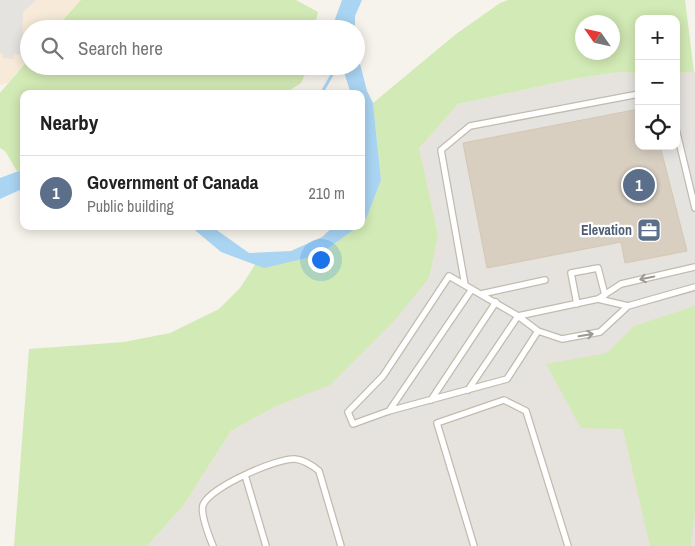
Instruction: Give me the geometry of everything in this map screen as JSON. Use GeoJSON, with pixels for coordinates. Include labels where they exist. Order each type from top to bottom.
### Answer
{"type":"FeatureCollection","features":[{"type":"Feature","properties":{"kind":"lane"},"geometry":{"type":"LineString","coordinates":[[465,285],[441,150],[470,126],[635,95]]}},
{"type":"Feature","properties":{"kind":"lane"},"geometry":{"type":"LineString","coordinates":[[680,146],[695,208]]}},
{"type":"Feature","properties":{"kind":"lane"},"geometry":{"type":"LineString","coordinates":[[576,304],[571,273],[598,268],[605,295]]}},
{"type":"Feature","properties":{"kind":"lane"},"geometry":{"type":"LineString","coordinates":[[468,390],[518,316],[598,298],[620,284],[695,268]]}},
{"type":"Feature","properties":{"kind":"lane"},"geometry":{"type":"LineString","coordinates":[[538,332],[507,379],[389,411],[353,424],[348,412],[382,376],[449,276],[496,302],[538,332],[562,339],[600,332],[628,306],[695,287]]}},
{"type":"Feature","properties":{"kind":"lane"},"geometry":{"type":"LineString","coordinates":[[481,294],[545,280]]}},
{"type":"Feature","properties":{"kind":"lane"},"geometry":{"type":"LineString","coordinates":[[389,411],[472,289]]}},
{"type":"Feature","properties":{"kind":"lane"},"geometry":{"type":"LineString","coordinates":[[598,298],[628,306]]}},
{"type":"Feature","properties":{"kind":"lane"},"geometry":{"type":"LineString","coordinates":[[431,400],[496,302]]}},
{"type":"Feature","properties":{"kind":"lane"},"geometry":{"type":"LineString","coordinates":[[474,546],[437,424],[504,400],[526,411],[568,546]]}},
{"type":"Feature","properties":{"kind":"lane"},"geometry":{"type":"LineString","coordinates":[[212,546],[202,512],[207,498],[219,488],[245,475],[283,460],[293,459],[301,460],[316,468],[321,476],[341,546]]}},
{"type":"Feature","properties":{"kind":"lane"},"geometry":{"type":"LineString","coordinates":[[245,475],[266,546]]}},
{"type":"Feature","properties":{"kind":"shaded area"},"geometry":{"type":"Polygon","coordinates":[[[0,0],[81,0],[63,20],[20,20],[20,69],[8,83],[0,85],[0,0]]]}},
{"type":"Feature","properties":{"kind":"shaded area"},"geometry":{"type":"Polygon","coordinates":[[[0,0],[36,0],[23,12],[23,20],[20,20],[20,55],[14,54],[13,59],[3,58],[3,54],[0,53],[0,0]]]}},
{"type":"Feature","properties":{"kind":"shaded area"},"geometry":{"type":"Polygon","coordinates":[[[619,72],[635,73],[635,150],[680,150],[680,73],[695,72],[695,546],[147,546],[183,506],[231,431],[276,406],[438,235],[418,148],[458,104],[573,79],[619,72]]]}},
{"type":"Feature","properties":{"kind":"shaded area"},"geometry":{"type":"Polygon","coordinates":[[[635,82],[635,108],[473,137],[471,129],[447,151],[461,156],[477,274],[468,275],[472,284],[484,289],[508,283],[506,271],[546,265],[551,291],[569,288],[565,260],[612,249],[614,277],[606,277],[607,282],[617,280],[615,272],[687,257],[688,266],[694,262],[695,257],[695,300],[640,319],[636,310],[630,315],[633,319],[613,344],[605,341],[606,348],[567,354],[565,345],[560,351],[547,345],[523,382],[517,378],[518,388],[362,436],[359,426],[343,433],[336,411],[343,408],[337,405],[371,371],[447,254],[454,259],[450,232],[441,234],[425,155],[435,152],[429,145],[465,115],[469,121],[468,114],[543,100],[544,107],[551,106],[549,99],[635,82]]]}},
{"type":"Feature","properties":{"kind":"shaded area"},"geometry":{"type":"Polygon","coordinates":[[[680,83],[695,150],[695,250],[688,252],[664,150],[680,150],[680,83]]]}},
{"type":"Feature","properties":{"kind":"green space"},"geometry":{"type":"Polygon","coordinates":[[[81,0],[296,0],[318,12],[316,20],[63,20],[81,0]]]}},
{"type":"Feature","properties":{"kind":"green space"},"geometry":{"type":"Polygon","coordinates":[[[508,0],[685,0],[694,72],[680,73],[680,15],[635,15],[635,73],[619,72],[573,79],[458,104],[419,148],[438,235],[429,278],[393,322],[330,385],[276,406],[231,431],[183,506],[147,546],[14,546],[29,349],[124,342],[170,333],[219,309],[240,288],[260,257],[319,255],[353,230],[365,230],[365,219],[381,180],[373,103],[456,34],[500,3],[508,0]]]}},
{"type":"Feature","properties":{"kind":"green space"},"geometry":{"type":"Polygon","coordinates":[[[20,70],[20,75],[305,75],[301,83],[290,90],[20,90],[20,170],[17,171],[5,151],[0,148],[0,93],[20,70]]]}},
{"type":"Feature","properties":{"kind":"green space"},"geometry":{"type":"Polygon","coordinates":[[[695,306],[695,511],[691,546],[650,546],[623,429],[581,428],[546,364],[607,353],[634,326],[695,306]]]}},
{"type":"Feature","properties":{"kind":"water"},"geometry":{"type":"Polygon","coordinates":[[[342,0],[362,0],[355,20],[335,20],[342,0]]]}},
{"type":"Feature","properties":{"kind":"water"},"geometry":{"type":"Polygon","coordinates":[[[345,75],[363,75],[367,91],[373,103],[381,180],[365,219],[365,90],[350,90],[345,75]]]}},
{"type":"Feature","properties":{"kind":"water"},"geometry":{"type":"Polygon","coordinates":[[[20,170],[20,190],[0,199],[0,178],[20,170]]]}},
{"type":"Feature","properties":{"kind":"water"},"geometry":{"type":"Polygon","coordinates":[[[195,230],[217,230],[249,253],[291,251],[322,237],[330,230],[353,230],[319,255],[264,268],[221,252],[195,230]]]}},
{"type":"Feature","properties":{"kind":"building"},"geometry":{"type":"Polygon","coordinates":[[[635,110],[635,150],[661,150],[687,251],[625,263],[621,242],[487,268],[463,143],[635,110]]]}},
{"type":"Feature","properties":{"kind":"waterway"},"geometry":{"type":"LineString","coordinates":[[323,90],[332,75]]}},
{"type":"Feature","properties":{"kind":"place","name":"Government of Canada"},"geometry":{"type":"Point","coordinates":[639,185]}},
{"type":"Feature","properties":{"kind":"place","name":"Elevation"},"geometry":{"type":"Point","coordinates":[649,230]}}]}
